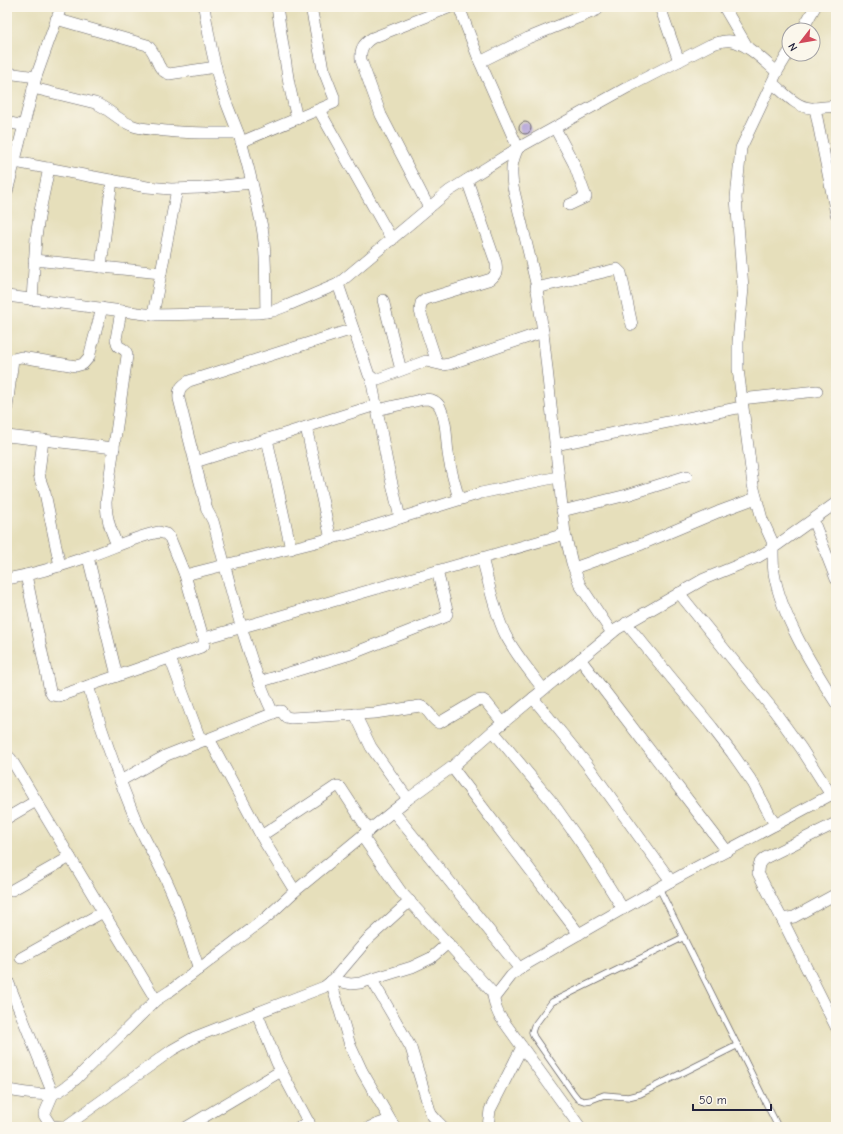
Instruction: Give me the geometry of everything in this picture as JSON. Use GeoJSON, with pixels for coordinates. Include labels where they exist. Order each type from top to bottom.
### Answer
{"type":"FeatureCollection","features":[{"type":"Feature","properties":{"kind":"street"},"geometry":{"type":"LineString","coordinates":[[7,192],[9,176],[15,162],[34,83],[61,7]]}},
{"type":"Feature","properties":{"kind":"street"},"geometry":{"type":"LineString","coordinates":[[204,7],[216,67],[224,96],[240,138],[262,229],[265,259],[266,312]]}},
{"type":"Feature","properties":{"kind":"street"},"geometry":{"type":"LineString","coordinates":[[277,7],[289,84],[297,119]]}},
{"type":"Feature","properties":{"kind":"street"},"geometry":{"type":"LineString","coordinates":[[7,73],[95,103],[104,107],[131,125],[176,132],[240,138],[320,110],[332,104],[335,100],[322,68],[311,7]]}},
{"type":"Feature","properties":{"kind":"street"},"geometry":{"type":"LineString","coordinates":[[429,208],[381,114],[360,54],[365,42],[372,38],[451,7]]}},
{"type":"Feature","properties":{"kind":"street"},"geometry":{"type":"LineString","coordinates":[[459,7],[480,62],[518,148],[513,160],[511,171],[513,187],[536,288],[543,332],[565,534],[580,585],[612,633]]}},
{"type":"Feature","properties":{"kind":"street"},"geometry":{"type":"LineString","coordinates":[[660,7],[679,61]]}},
{"type":"Feature","properties":{"kind":"street"},"geometry":{"type":"LineString","coordinates":[[724,7],[748,48]]}},
{"type":"Feature","properties":{"kind":"street"},"geometry":{"type":"LineString","coordinates":[[807,22],[815,7]]}},
{"type":"Feature","properties":{"kind":"street"},"geometry":{"type":"LineString","coordinates":[[480,62],[528,38],[597,10]]}},
{"type":"Feature","properties":{"kind":"street"},"geometry":{"type":"LineString","coordinates":[[56,19],[147,45],[152,50],[160,68],[165,73],[169,74],[216,67]]}},
{"type":"Feature","properties":{"kind":"street"},"geometry":{"type":"LineString","coordinates":[[7,296],[153,315],[266,312],[286,306],[338,284],[449,191],[518,148],[628,87],[710,46],[721,41],[731,41],[741,44],[777,72]]}},
{"type":"Feature","properties":{"kind":"street"},"geometry":{"type":"LineString","coordinates":[[783,62],[741,148],[736,198],[743,288],[738,342],[738,369],[750,464],[756,498],[762,519],[772,541],[774,572],[783,605],[807,654],[836,703]]}},
{"type":"Feature","properties":{"kind":"street"},"geometry":{"type":"LineString","coordinates":[[772,83],[797,104],[804,107],[836,107]]}},
{"type":"Feature","properties":{"kind":"street"},"geometry":{"type":"LineString","coordinates":[[815,108],[836,214]]}},
{"type":"Feature","properties":{"kind":"street"},"geometry":{"type":"LineString","coordinates":[[320,110],[392,240]]}},
{"type":"Feature","properties":{"kind":"street"},"geometry":{"type":"LineString","coordinates":[[7,122],[24,126]]}},
{"type":"Feature","properties":{"kind":"street"},"geometry":{"type":"LineString","coordinates":[[555,128],[574,164],[586,197],[569,205]]}},
{"type":"Feature","properties":{"kind":"street"},"geometry":{"type":"LineString","coordinates":[[15,162],[147,186],[177,189],[252,183]]}},
{"type":"Feature","properties":{"kind":"street"},"geometry":{"type":"LineString","coordinates":[[32,300],[34,260],[40,211],[49,168]]}},
{"type":"Feature","properties":{"kind":"street"},"geometry":{"type":"LineString","coordinates":[[101,267],[112,180]]}},
{"type":"Feature","properties":{"kind":"street"},"geometry":{"type":"LineString","coordinates":[[437,363],[420,311],[421,303],[426,299],[491,279],[495,276],[497,271],[496,263],[467,180]]}},
{"type":"Feature","properties":{"kind":"street"},"geometry":{"type":"LineString","coordinates":[[153,315],[177,189]]}},
{"type":"Feature","properties":{"kind":"street"},"geometry":{"type":"LineString","coordinates":[[34,260],[161,273]]}},
{"type":"Feature","properties":{"kind":"street"},"geometry":{"type":"LineString","coordinates":[[536,288],[616,268],[622,273],[632,325]]}},
{"type":"Feature","properties":{"kind":"street"},"geometry":{"type":"LineString","coordinates":[[338,284],[371,378],[387,462],[400,518]]}},
{"type":"Feature","properties":{"kind":"street"},"geometry":{"type":"LineString","coordinates":[[383,300],[401,370]]}},
{"type":"Feature","properties":{"kind":"street"},"geometry":{"type":"LineString","coordinates":[[7,407],[13,359],[20,357],[76,366],[83,364],[89,357],[102,308]]}},
{"type":"Feature","properties":{"kind":"street"},"geometry":{"type":"LineString","coordinates":[[117,545],[109,525],[106,508],[127,356],[125,350],[118,346],[116,339],[121,311]]}},
{"type":"Feature","properties":{"kind":"street"},"geometry":{"type":"LineString","coordinates":[[273,713],[259,682],[241,628],[213,521],[207,510],[178,392],[182,385],[189,381],[353,329]]}},
{"type":"Feature","properties":{"kind":"street"},"geometry":{"type":"LineString","coordinates":[[371,378],[378,379],[426,361],[443,365],[449,364],[543,332]]}},
{"type":"Feature","properties":{"kind":"street"},"geometry":{"type":"LineString","coordinates":[[555,445],[742,403],[817,391]]}},
{"type":"Feature","properties":{"kind":"street"},"geometry":{"type":"LineString","coordinates":[[195,462],[306,427],[377,407],[430,399],[436,402],[440,407],[444,420],[448,456],[459,499]]}},
{"type":"Feature","properties":{"kind":"street"},"geometry":{"type":"LineString","coordinates":[[306,427],[331,539]]}},
{"type":"Feature","properties":{"kind":"street"},"geometry":{"type":"LineString","coordinates":[[7,436],[114,448]]}},
{"type":"Feature","properties":{"kind":"street"},"geometry":{"type":"LineString","coordinates":[[267,439],[292,549]]}},
{"type":"Feature","properties":{"kind":"street"},"geometry":{"type":"LineString","coordinates":[[43,440],[39,472],[40,479],[46,493],[60,566]]}},
{"type":"Feature","properties":{"kind":"street"},"geometry":{"type":"LineString","coordinates":[[562,511],[627,495],[687,476]]}},
{"type":"Feature","properties":{"kind":"street"},"geometry":{"type":"LineString","coordinates":[[185,575],[331,539],[481,493],[558,477]]}},
{"type":"Feature","properties":{"kind":"street"},"geometry":{"type":"LineString","coordinates":[[574,568],[642,544],[718,512],[756,498]]}},
{"type":"Feature","properties":{"kind":"street"},"geometry":{"type":"LineString","coordinates":[[7,1090],[53,1094],[65,1088],[156,1000],[267,917],[365,833],[452,767],[543,689],[612,633],[626,623],[704,578],[758,557],[836,503]]}},
{"type":"Feature","properties":{"kind":"street"},"geometry":{"type":"LineString","coordinates":[[813,520],[836,579]]}},
{"type":"Feature","properties":{"kind":"street"},"geometry":{"type":"LineString","coordinates":[[7,579],[60,566],[153,533],[159,532],[166,534],[170,538],[185,575],[204,637],[204,646],[59,696],[52,695],[26,575]]}},
{"type":"Feature","properties":{"kind":"street"},"geometry":{"type":"LineString","coordinates":[[204,637],[241,628],[565,534]]}},
{"type":"Feature","properties":{"kind":"street"},"geometry":{"type":"LineString","coordinates":[[88,557],[117,676]]}},
{"type":"Feature","properties":{"kind":"street"},"geometry":{"type":"LineString","coordinates":[[482,558],[504,632],[513,649],[543,689]]}},
{"type":"Feature","properties":{"kind":"street"},"geometry":{"type":"LineString","coordinates":[[259,682],[352,654],[445,617],[447,610],[436,571]]}},
{"type":"Feature","properties":{"kind":"street"},"geometry":{"type":"LineString","coordinates":[[494,998],[511,976],[520,969],[671,881],[833,793],[775,712],[679,593]]}},
{"type":"Feature","properties":{"kind":"street"},"geometry":{"type":"LineString","coordinates":[[626,623],[732,753],[753,783],[775,824]]}},
{"type":"Feature","properties":{"kind":"street"},"geometry":{"type":"LineString","coordinates":[[170,658],[199,736],[212,744],[261,836],[295,892]]}},
{"type":"Feature","properties":{"kind":"street"},"geometry":{"type":"LineString","coordinates":[[580,659],[727,851]]}},
{"type":"Feature","properties":{"kind":"street"},"geometry":{"type":"LineString","coordinates":[[88,686],[120,781],[136,820],[170,887],[199,969]]}},
{"type":"Feature","properties":{"kind":"street"},"geometry":{"type":"LineString","coordinates":[[533,698],[586,763],[671,881]]}},
{"type":"Feature","properties":{"kind":"street"},"geometry":{"type":"LineString","coordinates":[[120,781],[167,755],[281,711],[286,717],[291,718],[375,713],[420,706],[424,707],[437,723],[439,723],[480,700],[486,702],[503,723]]}},
{"type":"Feature","properties":{"kind":"street"},"geometry":{"type":"LineString","coordinates":[[355,714],[370,747],[408,799]]}},
{"type":"Feature","properties":{"kind":"street"},"geometry":{"type":"LineString","coordinates":[[493,731],[552,802],[584,847],[623,909]]}},
{"type":"Feature","properties":{"kind":"street"},"geometry":{"type":"LineString","coordinates":[[7,755],[156,1000]]}},
{"type":"Feature","properties":{"kind":"street"},"geometry":{"type":"LineString","coordinates":[[452,767],[579,934]]}},
{"type":"Feature","properties":{"kind":"street"},"geometry":{"type":"LineString","coordinates":[[261,836],[335,786],[341,788],[365,833],[401,892],[489,988],[494,998],[499,1015],[580,1127]]}},
{"type":"Feature","properties":{"kind":"street"},"geometry":{"type":"LineString","coordinates":[[7,818],[36,802]]}},
{"type":"Feature","properties":{"kind":"street"},"geometry":{"type":"LineString","coordinates":[[393,811],[520,969]]}},
{"type":"Feature","properties":{"kind":"street"},"geometry":{"type":"LineString","coordinates":[[836,822],[760,861],[758,866],[758,873],[836,1027]]}},
{"type":"Feature","properties":{"kind":"street"},"geometry":{"type":"LineString","coordinates":[[12,890],[70,857]]}},
{"type":"Feature","properties":{"kind":"street"},"geometry":{"type":"LineString","coordinates":[[782,919],[794,917],[836,894]]}},
{"type":"Feature","properties":{"kind":"street"},"geometry":{"type":"LineString","coordinates":[[7,979],[53,1094],[44,1115],[51,1126],[64,1127],[172,1050],[195,1038],[324,987],[332,981],[367,940],[410,901]]}},
{"type":"Feature","properties":{"kind":"street"},"geometry":{"type":"LineString","coordinates":[[21,958],[103,912]]}},
{"type":"Feature","properties":{"kind":"street"},"geometry":{"type":"LineString","coordinates":[[332,981],[350,984],[372,980],[422,963],[431,958],[448,943]]}},
{"type":"Feature","properties":{"kind":"street"},"geometry":{"type":"LineString","coordinates":[[372,980],[411,1048],[431,1114],[443,1127]]}},
{"type":"Feature","properties":{"kind":"street"},"geometry":{"type":"LineString","coordinates":[[332,981],[350,1045],[362,1071],[393,1125]]}},
{"type":"Feature","properties":{"kind":"street"},"geometry":{"type":"LineString","coordinates":[[257,1013],[281,1071],[307,1125]]}},
{"type":"Feature","properties":{"kind":"street"},"geometry":{"type":"LineString","coordinates":[[489,1127],[490,1110],[522,1047]]}},
{"type":"Feature","properties":{"kind":"street"},"geometry":{"type":"LineString","coordinates":[[187,1127],[281,1071]]}},
{"type":"Feature","properties":{"kind":"street"},"geometry":{"type":"LineString","coordinates":[[370,1127],[387,1121],[393,1125]]}},
{"type":"Feature","properties":{"kind":"lane"},"geometry":{"type":"LineString","coordinates":[[659,888],[778,1127]]}},
{"type":"Feature","properties":{"kind":"lane"},"geometry":{"type":"LineString","coordinates":[[684,937],[552,1002],[534,1026],[532,1032],[534,1037],[574,1094],[578,1099],[584,1101],[604,1095],[628,1097],[640,1094],[738,1045]]}},
{"type":"Feature","properties":{"kind":"building"},"geometry":{"type":"Polygon","coordinates":[[[525,122],[529,124],[531,128],[529,132],[525,134],[521,132],[519,128],[521,124],[525,122]]]}}]}
